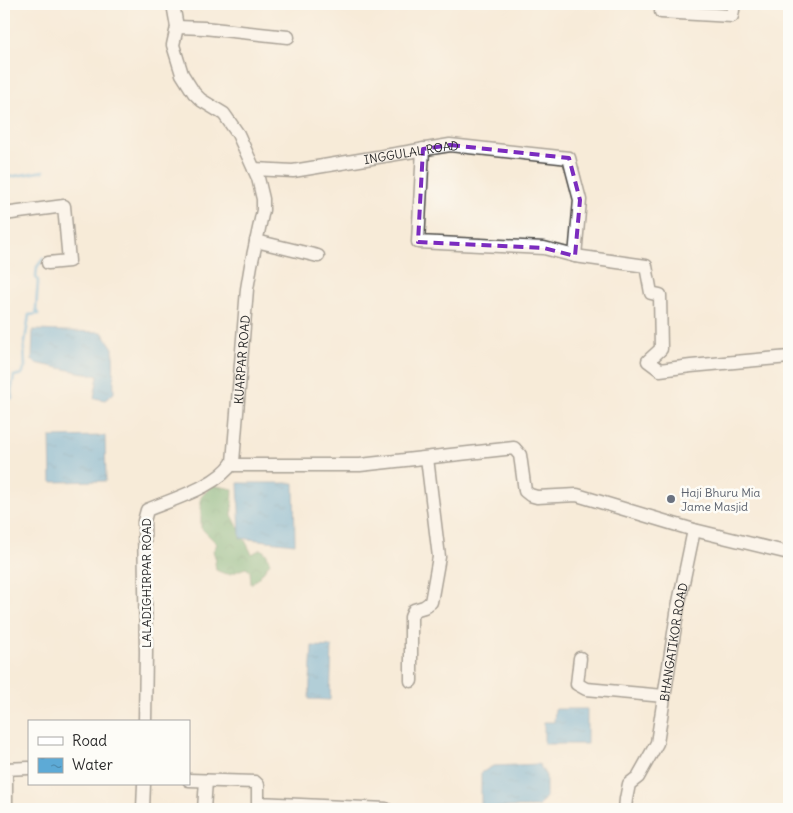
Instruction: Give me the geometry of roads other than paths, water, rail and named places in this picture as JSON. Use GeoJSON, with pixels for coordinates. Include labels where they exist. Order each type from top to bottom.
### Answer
{"type":"FeatureCollection","features":[{"type":"Feature","properties":{"kind":"street","name":"KUARPAR ROAD"},"geometry":{"type":"LineString","coordinates":[[173,4],[177,27],[172,45],[182,74],[187,84],[200,100],[224,114],[238,134],[254,169],[261,190],[263,210],[247,289],[234,458],[231,465]]}},
{"type":"Feature","properties":{"kind":"street"},"geometry":{"type":"LineString","coordinates":[[660,12],[732,16],[734,4]]}},
{"type":"Feature","properties":{"kind":"street"},"geometry":{"type":"LineString","coordinates":[[177,27],[288,36]]}},
{"type":"Feature","properties":{"kind":"street","name":"INGGULAL ROAD"},"geometry":{"type":"LineString","coordinates":[[254,169],[293,171],[450,145],[569,158],[580,200],[575,256]]}},
{"type":"Feature","properties":{"kind":"street"},"geometry":{"type":"LineString","coordinates":[[423,149],[418,242],[544,248],[575,256],[646,266],[651,294],[660,295],[661,349],[648,361],[660,370],[789,357]]}},
{"type":"Feature","properties":{"kind":"street"},"geometry":{"type":"LineString","coordinates":[[4,214],[64,206],[69,261],[48,263]]}},
{"type":"Feature","properties":{"kind":"street"},"geometry":{"type":"LineString","coordinates":[[256,241],[318,256]]}},
{"type":"Feature","properties":{"kind":"street"},"geometry":{"type":"LineString","coordinates":[[231,465],[360,465],[514,448],[520,455],[525,491],[530,495],[537,497],[577,495],[694,530],[789,553]]}},
{"type":"Feature","properties":{"kind":"street"},"geometry":{"type":"LineString","coordinates":[[411,681],[411,617],[414,610],[424,607],[431,602],[439,557],[427,458]]}},
{"type":"Feature","properties":{"kind":"street","name":"LALADIGHIRPAR ROAD"},"geometry":{"type":"LineString","coordinates":[[145,720],[144,521],[147,510],[194,490],[220,476],[231,465]]}},
{"type":"Feature","properties":{"kind":"street","name":"BHANGATIKOR ROAD"},"geometry":{"type":"LineString","coordinates":[[625,809],[629,784],[638,777],[657,742],[678,607],[694,530]]}},
{"type":"Feature","properties":{"kind":"street"},"geometry":{"type":"LineString","coordinates":[[580,658],[577,684],[586,689],[664,696]]}},
{"type":"Feature","properties":{"kind":"street"},"geometry":{"type":"LineString","coordinates":[[4,804],[6,804],[5,769],[28,768]]}},
{"type":"Feature","properties":{"kind":"street"},"geometry":{"type":"LineString","coordinates":[[190,780],[255,782],[258,785],[258,806],[386,809]]}},
{"type":"Feature","properties":{"kind":"street"},"geometry":{"type":"LineString","coordinates":[[204,809],[206,781]]}},
{"type":"Feature","properties":{"kind":"street"},"geometry":{"type":"LineString","coordinates":[[143,809],[144,786]]}},
{"type":"Feature","properties":{"kind":"water"},"geometry":{"type":"Polygon","coordinates":[[[33,330],[102,332],[113,348],[114,393],[105,400],[94,398],[98,376],[35,363],[32,360],[33,330]]]}},
{"type":"Feature","properties":{"kind":"water"},"geometry":{"type":"Polygon","coordinates":[[[105,436],[106,481],[51,482],[50,437],[105,436]]]}},
{"type":"Feature","properties":{"kind":"water"},"geometry":{"type":"Polygon","coordinates":[[[238,483],[294,483],[295,544],[240,538],[238,483]]]}},
{"type":"Feature","properties":{"kind":"water"},"geometry":{"type":"Polygon","coordinates":[[[312,646],[332,647],[330,700],[309,699],[312,646]]]}},
{"type":"Feature","properties":{"kind":"water"},"geometry":{"type":"Polygon","coordinates":[[[555,709],[587,709],[587,744],[544,744],[544,722],[554,722],[555,709]]]}},
{"type":"Feature","properties":{"kind":"water"},"geometry":{"type":"Polygon","coordinates":[[[539,764],[546,776],[546,797],[538,807],[487,807],[481,805],[481,773],[493,766],[539,764]]]}},
{"type":"Feature","properties":{"kind":"waterway"},"geometry":{"type":"LineString","coordinates":[[4,178],[44,171]]}},
{"type":"Feature","properties":{"kind":"waterway"},"geometry":{"type":"LineString","coordinates":[[12,398],[11,392],[14,376],[22,374],[25,367],[24,348],[29,315],[38,314],[36,310],[38,281],[36,277],[37,267],[43,259]]}},
{"type":"Feature","properties":{"kind":"place","name":"Haji Bhuru Mia Jame Masjid"},"geometry":{"type":"Point","coordinates":[671,499]}}]}
